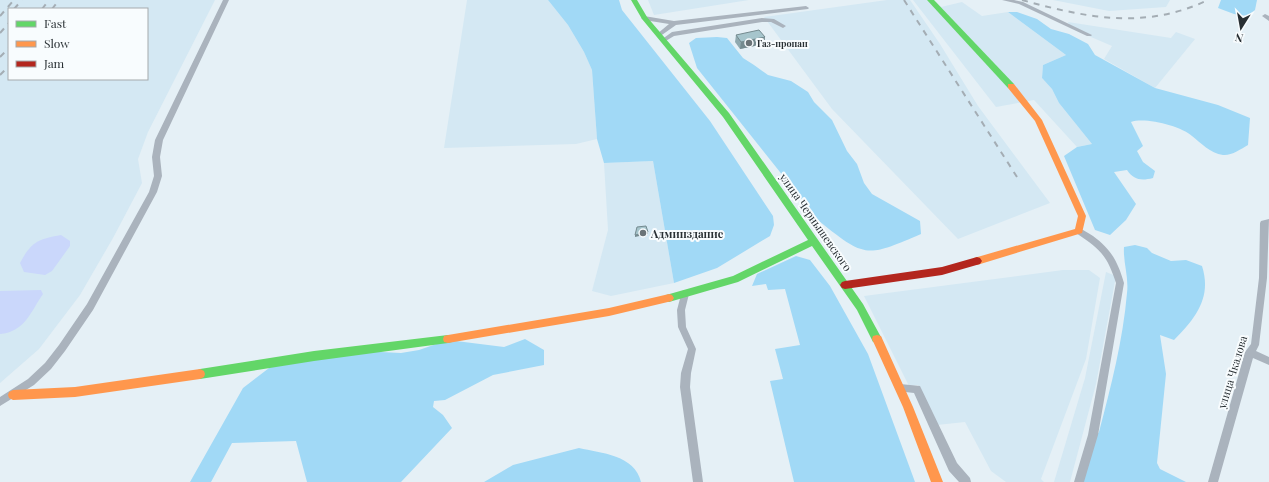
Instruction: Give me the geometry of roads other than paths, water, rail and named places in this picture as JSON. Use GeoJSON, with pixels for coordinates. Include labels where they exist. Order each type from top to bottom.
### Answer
{"type":"FeatureCollection","features":[{"type":"Feature","properties":{"kind":"street"},"geometry":{"type":"LineString","coordinates":[[0,402],[14,395],[48,366],[90,307],[153,192],[158,176],[156,157],[159,140],[226,0]]}},
{"type":"Feature","properties":{"kind":"street","name":"улица Чернышевского"},"geometry":{"type":"LineString","coordinates":[[634,0],[644,18],[662,37],[726,115],[845,285],[870,324],[900,388],[937,482]]}},
{"type":"Feature","properties":{"kind":"street"},"geometry":{"type":"LineString","coordinates":[[930,0],[1018,93],[1038,120],[1082,216],[1079,232]]}},
{"type":"Feature","properties":{"kind":"street"},"geometry":{"type":"LineString","coordinates":[[1005,0],[1021,3],[1089,35]]}},
{"type":"Feature","properties":{"kind":"street"},"geometry":{"type":"LineString","coordinates":[[644,18],[674,23],[806,8]]}},
{"type":"Feature","properties":{"kind":"street"},"geometry":{"type":"LineString","coordinates":[[662,37],[672,34],[762,20],[772,20],[783,26]]}},
{"type":"Feature","properties":{"kind":"street"},"geometry":{"type":"LineString","coordinates":[[662,37],[674,23]]}},
{"type":"Feature","properties":{"kind":"street","name":"улица Чкалова"},"geometry":{"type":"LineString","coordinates":[[1212,482],[1250,352],[1255,345],[1263,278],[1264,223],[1269,222]]}},
{"type":"Feature","properties":{"kind":"street"},"geometry":{"type":"LineString","coordinates":[[845,285],[942,271],[1079,232],[1106,249],[1116,268],[1120,282],[1093,435],[1079,482]]}},
{"type":"Feature","properties":{"kind":"street"},"geometry":{"type":"LineString","coordinates":[[14,395],[75,392],[314,356],[485,334],[615,311],[685,294],[735,279],[814,241]]}},
{"type":"Feature","properties":{"kind":"street"},"geometry":{"type":"LineString","coordinates":[[685,294],[681,310],[682,327],[692,348],[686,373],[685,387],[698,482]]}},
{"type":"Feature","properties":{"kind":"street"},"geometry":{"type":"LineString","coordinates":[[1250,352],[1269,361]]}},
{"type":"Feature","properties":{"kind":"street"},"geometry":{"type":"LineString","coordinates":[[900,388],[917,389],[953,467],[966,482]]}},
{"type":"Feature","properties":{"kind":"railway"},"geometry":{"type":"LineString","coordinates":[[0,16],[14,0]]}},
{"type":"Feature","properties":{"kind":"railway"},"geometry":{"type":"LineString","coordinates":[[15,8],[22,0]]}},
{"type":"Feature","properties":{"kind":"railway"},"geometry":{"type":"LineString","coordinates":[[43,8],[49,0]]}},
{"type":"Feature","properties":{"kind":"railway"},"geometry":{"type":"LineString","coordinates":[[53,8],[59,0]]}},
{"type":"Feature","properties":{"kind":"railway"},"geometry":{"type":"LineString","coordinates":[[904,0],[1017,177]]}},
{"type":"Feature","properties":{"kind":"railway"},"geometry":{"type":"LineString","coordinates":[[1022,0],[1070,12],[1116,18],[1139,18],[1162,15],[1185,9],[1208,0]]}},
{"type":"Feature","properties":{"kind":"railway"},"geometry":{"type":"LineString","coordinates":[[0,33],[8,24]]}},
{"type":"Feature","properties":{"kind":"railway"},"geometry":{"type":"LineString","coordinates":[[0,57],[8,49]]}},
{"type":"Feature","properties":{"kind":"railway"},"geometry":{"type":"LineString","coordinates":[[0,75],[8,67]]}},
{"type":"Feature","properties":{"kind":"place","name":"Газ-пропан"},"geometry":{"type":"Point","coordinates":[749,43]}},
{"type":"Feature","properties":{"kind":"place","name":"Админздание"},"geometry":{"type":"Point","coordinates":[643,233]}}]}
